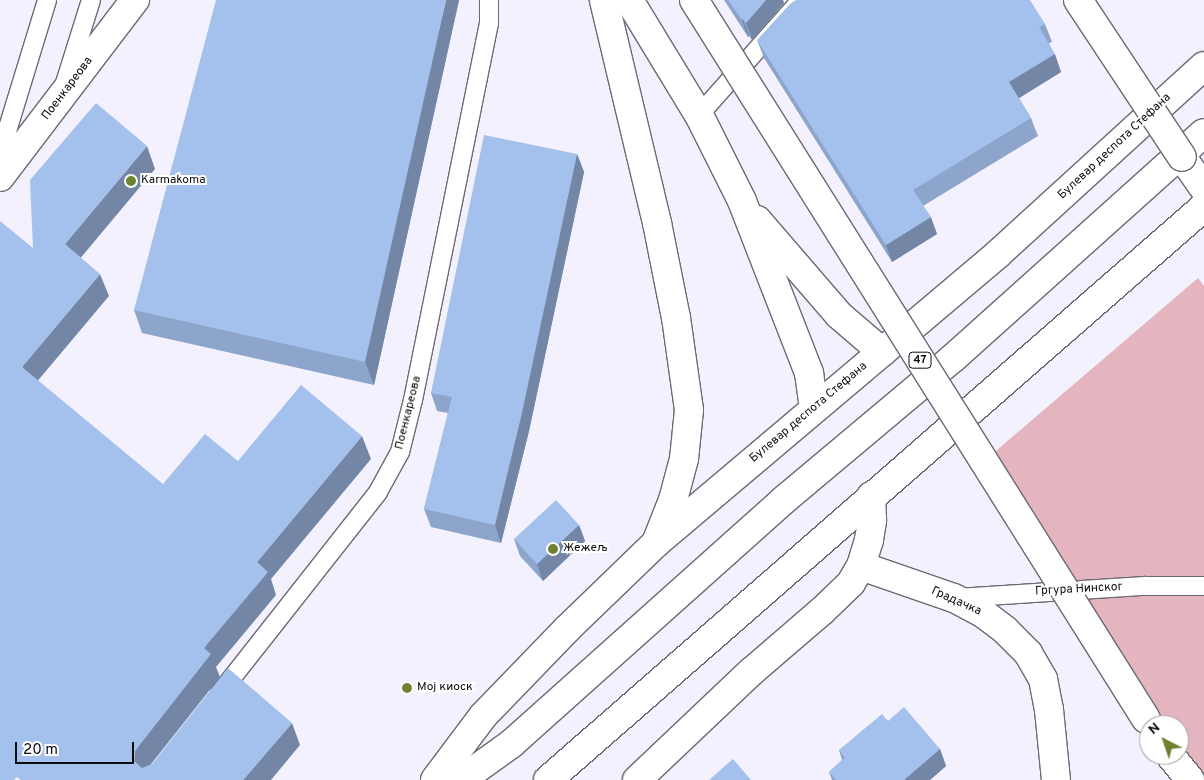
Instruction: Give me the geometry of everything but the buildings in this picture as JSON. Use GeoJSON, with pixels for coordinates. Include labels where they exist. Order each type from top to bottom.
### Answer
{"type":"FeatureCollection","features":[{"type":"Feature","properties":{"kind":"main road","name":"Поенкареова"},"geometry":{"type":"LineString","coordinates":[[0,177],[135,0]]}},
{"type":"Feature","properties":{"kind":"main road"},"geometry":{"type":"LineString","coordinates":[[604,0],[657,223],[681,347],[689,410],[684,459],[672,500],[656,543]]}},
{"type":"Feature","properties":{"kind":"main road"},"geometry":{"type":"LineString","coordinates":[[629,0],[699,115],[742,201],[809,373],[814,407]]}},
{"type":"Feature","properties":{"kind":"main road","name":"47"},"geometry":{"type":"LineString","coordinates":[[694,0],[1144,715]]}},
{"type":"Feature","properties":{"kind":"main road"},"geometry":{"type":"LineString","coordinates":[[1078,0],[1204,189]]}},
{"type":"Feature","properties":{"kind":"main road","name":"Булевар деспота Стефана"},"geometry":{"type":"LineString","coordinates":[[435,780],[483,716],[567,629],[656,543],[814,407],[999,253],[1204,66]]}},
{"type":"Feature","properties":{"kind":"main road"},"geometry":{"type":"LineString","coordinates":[[461,780],[511,744],[785,499],[952,359],[1204,132]]}},
{"type":"Feature","properties":{"kind":"main road"},"geometry":{"type":"LineString","coordinates":[[1182,157],[1204,178]]}},
{"type":"Feature","properties":{"kind":"main road"},"geometry":{"type":"LineString","coordinates":[[742,201],[839,315],[882,352]]}},
{"type":"Feature","properties":{"kind":"main road"},"geometry":{"type":"LineString","coordinates":[[548,780],[1204,207]]}},
{"type":"Feature","properties":{"kind":"main road"},"geometry":{"type":"LineString","coordinates":[[637,780],[751,672],[822,611],[851,583],[862,566],[869,540],[872,520],[871,496]]}},
{"type":"Feature","properties":{"kind":"main road","name":"Градачка"},"geometry":{"type":"LineString","coordinates":[[862,566],[954,598],[984,614],[1005,630],[1028,653],[1043,679],[1049,710],[1056,780]]}},
{"type":"Feature","properties":{"kind":"main road"},"geometry":{"type":"LineString","coordinates":[[1178,765],[1190,780]]}},
{"type":"Feature","properties":{"kind":"lane"},"geometry":{"type":"LineString","coordinates":[[0,154],[47,0]]}},
{"type":"Feature","properties":{"kind":"lane"},"geometry":{"type":"LineString","coordinates":[[60,100],[91,0]]}},
{"type":"Feature","properties":{"kind":"lane","name":"Поенкареова"},"geometry":{"type":"LineString","coordinates":[[207,710],[378,492],[400,452],[413,400],[489,24],[489,0]]}},
{"type":"Feature","properties":{"kind":"lane"},"geometry":{"type":"LineString","coordinates":[[699,115],[801,0]]}},
{"type":"Feature","properties":{"kind":"lane","name":"Гргура Нинског"},"geometry":{"type":"LineString","coordinates":[[954,598],[1145,586],[1204,586]]}},
{"type":"Feature","properties":{"kind":"shaded area"},"geometry":{"type":"Polygon","coordinates":[[[1198,278],[1204,286],[1204,780],[1191,780],[1184,765],[1189,765],[1189,715],[1144,715],[983,462],[1198,278]]]}},
{"type":"Feature","properties":{"kind":"place","name":"Karmakoma"},"geometry":{"type":"Point","coordinates":[131,181]}},
{"type":"Feature","properties":{"kind":"place","name":"Жежељ"},"geometry":{"type":"Point","coordinates":[553,549]}},
{"type":"Feature","properties":{"kind":"place","name":"Мој киоск"},"geometry":{"type":"Point","coordinates":[407,688]}}]}
